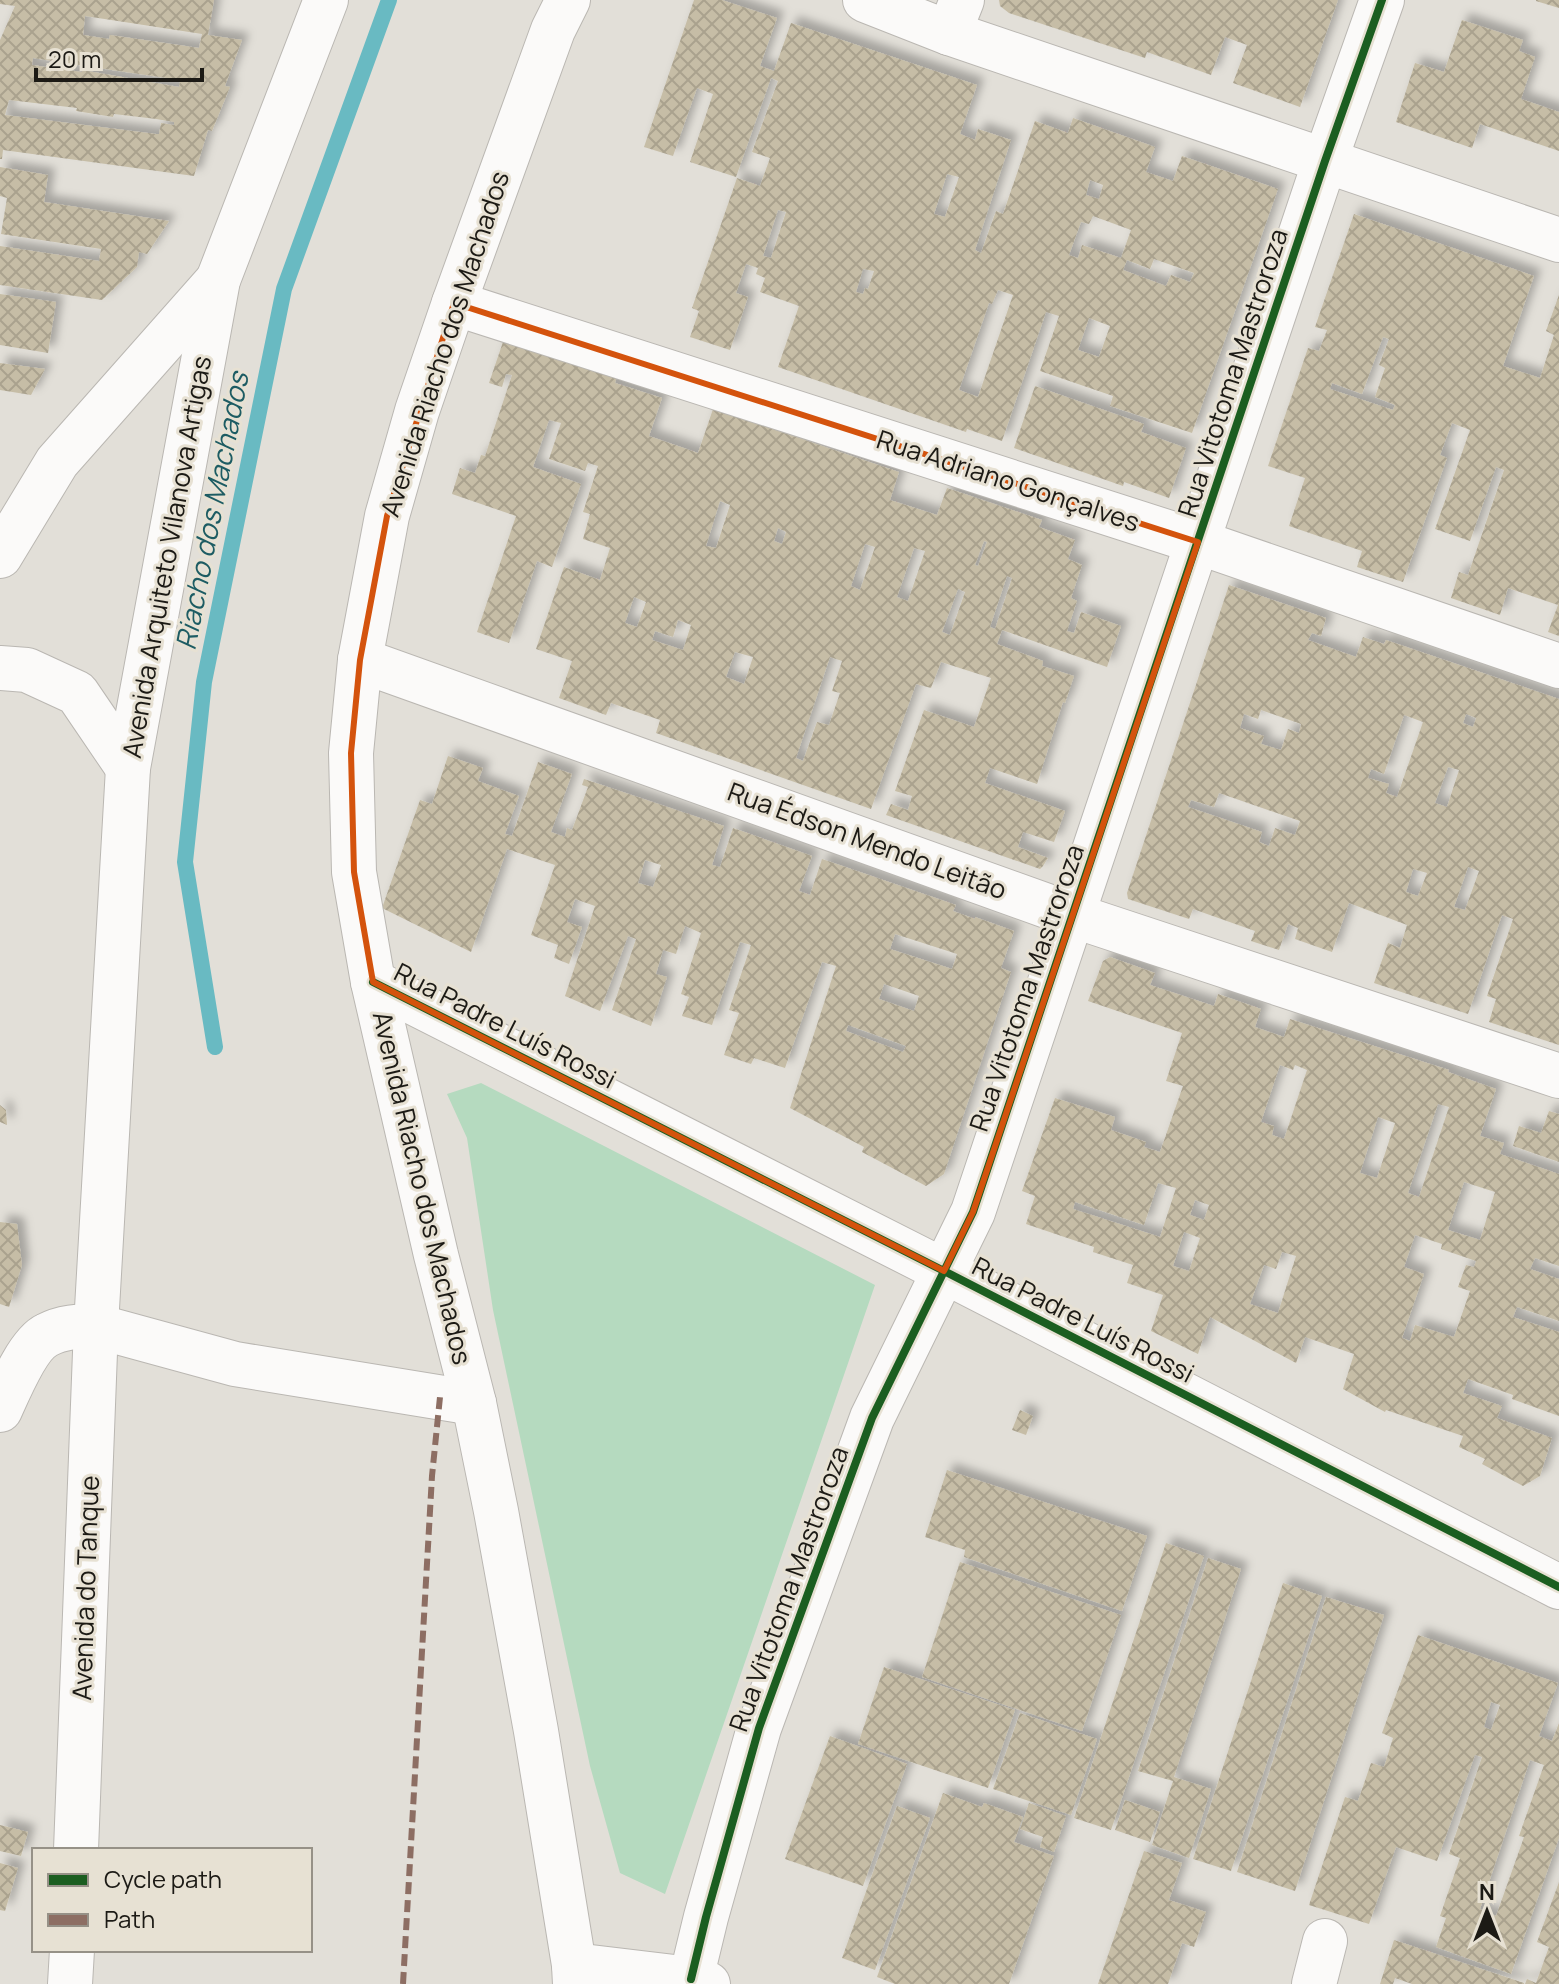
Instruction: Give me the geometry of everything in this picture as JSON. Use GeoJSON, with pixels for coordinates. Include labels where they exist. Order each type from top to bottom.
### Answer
{"type":"FeatureCollection","features":[{"type":"Feature","properties":{"kind":"street","name":"Avenida Arquiteto Vilanova Artigas"},"geometry":{"type":"LineString","coordinates":[[96,1326],[128,768],[218,280],[326,0]]}},
{"type":"Feature","properties":{"kind":"street","name":"Avenida Riacho dos Machados"},"geometry":{"type":"LineString","coordinates":[[568,0],[553,30],[417,411],[387,516],[360,660],[351,753],[354,872],[373,982],[436,1255],[474,1403],[536,1731],[574,1975]]}},
{"type":"Feature","properties":{"kind":"street"},"geometry":{"type":"LineString","coordinates":[[865,0],[956,16],[1325,161],[1559,240]]}},
{"type":"Feature","properties":{"kind":"street","name":"Rua Vitotoma Mastroroza"},"geometry":{"type":"LineString","coordinates":[[700,1982],[706,1917],[759,1728],[872,1418],[973,1212],[1325,161],[1382,0]]}},
{"type":"Feature","properties":{"kind":"street"},"geometry":{"type":"LineString","coordinates":[[0,556],[57,462],[218,280]]}},
{"type":"Feature","properties":{"kind":"street","name":"Rua Adriano Gonçalves"},"geometry":{"type":"LineString","coordinates":[[454,303],[1198,542],[1559,666]]}},
{"type":"Feature","properties":{"kind":"street","name":"Rua Édson Mendo Leitão"},"geometry":{"type":"LineString","coordinates":[[360,660],[1072,915],[1559,1076]]}},
{"type":"Feature","properties":{"kind":"street"},"geometry":{"type":"LineString","coordinates":[[0,668],[27,670],[77,693],[128,768]]}},
{"type":"Feature","properties":{"kind":"street","name":"Rua Padre Luís Rossi"},"geometry":{"type":"LineString","coordinates":[[373,982],[944,1271],[1555,1573]]}},
{"type":"Feature","properties":{"kind":"street"},"geometry":{"type":"LineString","coordinates":[[0,1410],[22,1363],[44,1336],[73,1326],[96,1326]]}},
{"type":"Feature","properties":{"kind":"street","name":"Avenida Riacho dos Machados"},"geometry":{"type":"LineString","coordinates":[[96,1326],[235,1364],[474,1403]]}},
{"type":"Feature","properties":{"kind":"street","name":"Avenida do Tanque"},"geometry":{"type":"LineString","coordinates":[[76,1848],[96,1326]]}},
{"type":"Feature","properties":{"kind":"street"},"geometry":{"type":"LineString","coordinates":[[1314,1984],[1325,1941]]}},
{"type":"Feature","properties":{"kind":"street"},"geometry":{"type":"LineString","coordinates":[[70,1984],[72,1952]]}},
{"type":"Feature","properties":{"kind":"street"},"geometry":{"type":"LineString","coordinates":[[574,1975],[700,1982]]}},
{"type":"Feature","properties":{"kind":"highlighted area"},"geometry":{"type":"Polygon","coordinates":[[[454,303],[1198,542],[973,1212],[944,1271],[373,982],[354,872],[351,753],[360,660],[387,516],[454,303]]]}},
{"type":"Feature","properties":{"kind":"green space"},"geometry":{"type":"Polygon","coordinates":[[[481,1083],[875,1285],[665,1894],[620,1873],[590,1766],[493,1310],[467,1138],[447,1094],[481,1083]]]}},
{"type":"Feature","properties":{"kind":"building"},"geometry":{"type":"Polygon","coordinates":[[[0,0],[214,0],[208,35],[242,40],[225,86],[230,87],[212,131],[208,130],[194,176],[3,150],[0,159],[0,40],[15,6],[0,4],[0,0]],[[85,16],[83,35],[109,39],[110,35],[199,48],[202,34],[85,16]],[[33,58],[32,65],[82,70],[179,87],[180,80],[33,58]],[[9,100],[5,115],[156,134],[159,134],[161,123],[174,125],[174,122],[156,119],[114,114],[113,117],[76,111],[77,108],[9,100]]]}},
{"type":"Feature","properties":{"kind":"building"},"geometry":{"type":"Polygon","coordinates":[[[694,0],[722,0],[777,18],[760,66],[774,71],[791,23],[977,85],[960,134],[975,140],[978,129],[1011,140],[975,250],[981,253],[996,211],[1003,214],[1035,121],[1068,133],[1073,118],[1155,147],[1146,172],[1173,181],[1182,156],[1278,189],[1192,433],[1110,406],[1113,396],[1040,371],[1059,316],[1046,312],[1002,441],[967,429],[966,432],[778,367],[799,306],[760,292],[765,278],[756,274],[758,268],[746,264],[736,293],[748,297],[730,350],[690,337],[699,311],[692,308],[737,178],[760,186],[770,158],[752,152],[778,81],[771,78],[736,177],[690,162],[713,94],[697,88],[673,156],[644,147],[694,0]],[[947,174],[934,214],[945,217],[959,177],[947,174]],[[1090,180],[1086,195],[1099,199],[1103,185],[1090,180]],[[778,210],[763,256],[771,258],[786,212],[778,210]],[[1093,216],[1089,224],[1081,222],[1069,255],[1078,258],[1082,245],[1121,258],[1131,230],[1093,216]],[[1154,259],[1150,269],[1127,260],[1123,270],[1166,286],[1171,275],[1190,282],[1194,273],[1154,259]],[[863,269],[856,292],[863,294],[874,271],[863,269]],[[998,290],[992,304],[989,303],[959,390],[978,397],[1013,295],[998,290]],[[1089,318],[1078,350],[1099,357],[1110,326],[1089,318]]]}},
{"type":"Feature","properties":{"kind":"building"},"geometry":{"type":"Polygon","coordinates":[[[999,0],[1338,0],[1300,107],[1233,83],[1247,45],[1225,37],[1211,75],[1147,52],[1145,58],[1009,13],[1000,6],[999,0]]]}},
{"type":"Feature","properties":{"kind":"building"},"geometry":{"type":"Polygon","coordinates":[[[1559,0],[1559,8],[1536,1],[1559,0]]]}},
{"type":"Feature","properties":{"kind":"building"},"geometry":{"type":"Polygon","coordinates":[[[1462,20],[1523,40],[1519,51],[1535,57],[1521,99],[1559,112],[1559,151],[1480,124],[1472,148],[1396,122],[1415,63],[1444,72],[1462,20]]]}},
{"type":"Feature","properties":{"kind":"building"},"geometry":{"type":"Polygon","coordinates":[[[0,167],[48,175],[44,202],[169,221],[147,254],[139,252],[137,267],[102,300],[0,285],[0,246],[99,261],[101,249],[1,234],[7,198],[0,196],[0,167]]]}},
{"type":"Feature","properties":{"kind":"building"},"geometry":{"type":"Polygon","coordinates":[[[1354,214],[1534,276],[1503,366],[1540,378],[1554,335],[1546,331],[1559,295],[1559,636],[1548,632],[1558,605],[1508,588],[1500,615],[1451,598],[1459,572],[1468,575],[1504,470],[1496,467],[1470,541],[1435,529],[1470,430],[1452,423],[1440,455],[1447,458],[1403,582],[1357,567],[1362,551],[1289,526],[1305,478],[1268,466],[1308,348],[1319,351],[1327,330],[1315,327],[1354,214]],[[1383,337],[1362,394],[1332,383],[1330,389],[1393,410],[1395,405],[1375,397],[1385,368],[1379,365],[1389,339],[1383,337]]]}},
{"type":"Feature","properties":{"kind":"building"},"geometry":{"type":"Polygon","coordinates":[[[0,294],[56,302],[48,353],[0,345],[0,294]]]}},
{"type":"Feature","properties":{"kind":"building"},"geometry":{"type":"Polygon","coordinates":[[[504,339],[617,376],[615,383],[662,398],[649,436],[698,453],[713,409],[899,472],[890,500],[937,515],[947,488],[1042,520],[1039,527],[1075,540],[1068,559],[1082,565],[1071,598],[1077,601],[1067,631],[1074,633],[1081,612],[1121,626],[1107,667],[1002,630],[997,644],[1043,661],[1042,666],[1074,676],[1037,784],[990,768],[985,783],[1065,811],[1054,842],[1023,832],[1018,847],[1048,858],[1043,866],[1040,869],[886,815],[891,804],[908,810],[912,796],[895,791],[924,710],[974,727],[991,678],[941,662],[931,688],[916,684],[871,809],[656,733],[660,720],[611,703],[606,715],[559,698],[572,661],[536,649],[564,567],[600,580],[610,548],[583,539],[590,514],[583,512],[598,466],[588,463],[585,471],[549,459],[561,423],[549,420],[533,467],[581,484],[552,567],[537,561],[509,643],[477,632],[516,516],[452,494],[460,468],[475,473],[481,455],[485,456],[512,375],[506,374],[502,387],[489,383],[504,339]],[[720,501],[706,546],[716,548],[730,505],[720,501]],[[778,528],[774,541],[782,544],[786,532],[778,528]],[[984,541],[975,565],[978,566],[987,542],[984,541]],[[865,544],[851,586],[860,590],[875,547],[865,544]],[[914,548],[897,597],[908,601],[925,551],[914,548]],[[1007,576],[990,627],[995,629],[1012,578],[1007,576]],[[958,589],[942,632],[950,635],[965,592],[958,589]],[[634,597],[625,623],[637,627],[646,602],[634,597]],[[678,620],[673,637],[655,631],[652,640],[683,650],[691,625],[678,620]],[[735,652],[726,677],[744,684],[753,657],[735,652]],[[830,657],[796,758],[803,761],[817,722],[829,725],[840,693],[832,691],[842,661],[830,657]]]}},
{"type":"Feature","properties":{"kind":"building"},"geometry":{"type":"Polygon","coordinates":[[[0,363],[45,369],[31,395],[0,390],[0,363]]]}},
{"type":"Feature","properties":{"kind":"building"},"geometry":{"type":"Polygon","coordinates":[[[1035,386],[1144,424],[1141,432],[1186,448],[1169,498],[1124,482],[1123,486],[1014,448],[1035,386]]]}},
{"type":"Feature","properties":{"kind":"building"},"geometry":{"type":"Polygon","coordinates":[[[1229,585],[1326,618],[1321,636],[1312,633],[1308,640],[1356,657],[1363,637],[1384,644],[1386,640],[1559,699],[1559,1045],[1489,1022],[1496,999],[1487,996],[1513,919],[1502,915],[1468,1014],[1374,983],[1388,943],[1400,948],[1407,925],[1349,903],[1332,952],[1295,939],[1298,928],[1288,924],[1279,950],[1251,941],[1255,931],[1193,909],[1189,919],[1128,899],[1127,893],[1229,585]],[[1261,710],[1258,719],[1244,714],[1240,728],[1264,736],[1261,744],[1281,750],[1288,729],[1299,733],[1301,724],[1261,710]],[[1466,714],[1463,723],[1473,727],[1476,718],[1466,714]],[[1404,715],[1384,774],[1371,769],[1368,778],[1389,784],[1386,793],[1397,797],[1423,722],[1404,715]],[[1448,767],[1435,803],[1447,807],[1459,770],[1448,767]],[[1219,793],[1214,807],[1191,800],[1188,807],[1262,832],[1259,842],[1269,846],[1275,828],[1295,835],[1300,821],[1219,793]],[[1468,867],[1454,907],[1465,910],[1479,871],[1468,867]],[[1413,869],[1406,892],[1418,896],[1427,873],[1413,869]]]}},
{"type":"Feature","properties":{"kind":"building"},"geometry":{"type":"Polygon","coordinates":[[[448,756],[483,768],[478,781],[519,796],[505,834],[512,836],[538,762],[572,774],[551,832],[565,837],[567,828],[572,830],[588,787],[582,785],[584,779],[724,826],[712,865],[720,867],[733,828],[812,856],[799,891],[810,895],[822,859],[956,905],[953,911],[1014,931],[1001,968],[1011,972],[944,1174],[926,1186],[862,1152],[864,1147],[790,1108],[836,966],[822,962],[785,1068],[754,1058],[751,1064],[724,1055],[739,1013],[729,1010],[751,945],[740,942],[712,1025],[682,1016],[689,997],[681,994],[701,933],[685,926],[676,954],[663,950],[656,974],[667,977],[651,1026],[612,1010],[636,939],[628,936],[600,1011],[565,996],[595,906],[575,899],[567,922],[582,927],[569,964],[554,958],[558,945],[531,935],[555,865],[507,849],[471,952],[382,908],[420,800],[432,804],[448,756]],[[645,860],[638,883],[653,887],[661,865],[645,860]],[[895,934],[890,949],[952,969],[957,954],[895,934]],[[884,984],[879,999],[914,1011],[919,996],[884,984]],[[848,1025],[846,1031],[903,1052],[906,1046],[848,1025]]]}},
{"type":"Feature","properties":{"kind":"building"},"geometry":{"type":"Polygon","coordinates":[[[1110,957],[1155,973],[1150,985],[1214,1006],[1218,994],[1261,1009],[1255,1027],[1284,1037],[1290,1019],[1449,1070],[1496,1089],[1480,1136],[1504,1143],[1500,1154],[1559,1174],[1559,1266],[1535,1258],[1530,1269],[1559,1279],[1559,1321],[1517,1307],[1513,1317],[1559,1332],[1559,1416],[1468,1379],[1463,1393],[1502,1406],[1497,1418],[1552,1438],[1540,1476],[1523,1486],[1482,1464],[1485,1459],[1459,1447],[1463,1436],[1385,1412],[1343,1389],[1354,1354],[1305,1337],[1296,1363],[1210,1317],[1198,1354],[1151,1331],[1163,1295],[1127,1283],[1133,1265],[1093,1252],[1094,1247],[1026,1224],[1035,1196],[1022,1191],[1055,1098],[1115,1117],[1111,1130],[1146,1142],[1144,1147],[1160,1152],[1183,1086],[1166,1081],[1182,1033],[1088,1001],[1103,961],[1110,957]],[[1280,1065],[1261,1122],[1274,1126],[1272,1135],[1284,1139],[1307,1070],[1295,1065],[1293,1070],[1280,1065]],[[1438,1104],[1408,1193],[1419,1197],[1449,1107],[1438,1104]],[[1378,1117],[1360,1173],[1377,1178],[1395,1123],[1378,1117]],[[1464,1182],[1448,1230],[1480,1240],[1495,1192],[1464,1182]],[[1158,1183],[1144,1225],[1075,1202],[1073,1209],[1160,1237],[1176,1188],[1158,1183]],[[1195,1200],[1190,1215],[1204,1220],[1209,1205],[1195,1200]],[[1184,1232],[1173,1266],[1189,1271],[1200,1238],[1184,1232]],[[1415,1235],[1404,1267],[1424,1274],[1402,1338],[1410,1341],[1415,1325],[1454,1337],[1470,1291],[1458,1287],[1466,1265],[1474,1267],[1476,1261],[1441,1249],[1442,1244],[1415,1235]],[[1282,1252],[1276,1269],[1264,1265],[1250,1304],[1278,1313],[1296,1256],[1282,1252]]]}},
{"type":"Feature","properties":{"kind":"building"},"geometry":{"type":"Polygon","coordinates":[[[0,1105],[6,1110],[7,1125],[0,1122],[0,1105]]]}},
{"type":"Feature","properties":{"kind":"building"},"geometry":{"type":"Polygon","coordinates":[[[1549,1111],[1559,1114],[1559,1162],[1513,1146],[1519,1126],[1541,1133],[1549,1111]]]}},
{"type":"Feature","properties":{"kind":"building"},"geometry":{"type":"Polygon","coordinates":[[[0,1222],[17,1224],[22,1265],[9,1307],[0,1304],[0,1222]]]}},
{"type":"Feature","properties":{"kind":"building"},"geometry":{"type":"Polygon","coordinates":[[[1020,1410],[1033,1416],[1026,1435],[1012,1430],[1020,1410]]]}},
{"type":"Feature","properties":{"kind":"building"},"geometry":{"type":"Polygon","coordinates":[[[947,1470],[1147,1536],[1122,1611],[964,1557],[965,1550],[925,1537],[947,1470]]]}},
{"type":"Feature","properties":{"kind":"building"},"geometry":{"type":"Polygon","coordinates":[[[1166,1543],[1204,1556],[1111,1830],[1074,1818],[1166,1543]]]}},
{"type":"Feature","properties":{"kind":"building"},"geometry":{"type":"Polygon","coordinates":[[[1208,1558],[1241,1569],[1174,1777],[1211,1789],[1189,1858],[1152,1845],[1173,1781],[1138,1771],[1208,1558]]]}},
{"type":"Feature","properties":{"kind":"building"},"geometry":{"type":"Polygon","coordinates":[[[960,1562],[1121,1615],[1082,1731],[922,1677],[960,1562]]]}},
{"type":"Feature","properties":{"kind":"building"},"geometry":{"type":"Polygon","coordinates":[[[1283,1583],[1322,1596],[1231,1871],[1193,1859],[1283,1583]]]}},
{"type":"Feature","properties":{"kind":"building"},"geometry":{"type":"Polygon","coordinates":[[[1326,1597],[1384,1615],[1295,1891],[1237,1872],[1326,1597]]]}},
{"type":"Feature","properties":{"kind":"building"},"geometry":{"type":"Polygon","coordinates":[[[1418,1635],[1558,1683],[1539,1736],[1552,1741],[1559,1723],[1559,1838],[1511,1974],[1436,1947],[1446,1918],[1440,1916],[1460,1858],[1449,1854],[1482,1757],[1475,1755],[1437,1861],[1396,1847],[1369,1924],[1309,1905],[1345,1797],[1358,1801],[1371,1763],[1384,1767],[1393,1738],[1382,1733],[1418,1635]],[[1491,1702],[1484,1727],[1491,1730],[1500,1705],[1491,1702]],[[1530,1760],[1480,1909],[1496,1916],[1524,1837],[1519,1836],[1544,1765],[1530,1760]]]}},
{"type":"Feature","properties":{"kind":"building"},"geometry":{"type":"Polygon","coordinates":[[[884,1667],[1015,1710],[988,1788],[858,1744],[884,1667]]]}},
{"type":"Feature","properties":{"kind":"building"},"geometry":{"type":"Polygon","coordinates":[[[1020,1713],[1097,1739],[1071,1815],[993,1789],[1020,1713]]]}},
{"type":"Feature","properties":{"kind":"building"},"geometry":{"type":"Polygon","coordinates":[[[830,1736],[907,1764],[863,1886],[785,1859],[830,1736]]]}},
{"type":"Feature","properties":{"kind":"building"},"geometry":{"type":"Polygon","coordinates":[[[943,1793],[1023,1817],[1014,1842],[1054,1856],[1009,1984],[895,1984],[877,1977],[943,1793]]]}},
{"type":"Feature","properties":{"kind":"building"},"geometry":{"type":"Polygon","coordinates":[[[1125,1800],[1160,1812],[1150,1842],[1115,1830],[1125,1800]]]}},
{"type":"Feature","properties":{"kind":"building"},"geometry":{"type":"Polygon","coordinates":[[[1029,1803],[1066,1816],[1054,1852],[1040,1847],[1043,1837],[1020,1829],[1029,1803]]]}},
{"type":"Feature","properties":{"kind":"building"},"geometry":{"type":"Polygon","coordinates":[[[897,1806],[930,1818],[875,1970],[842,1958],[897,1806]]]}},
{"type":"Feature","properties":{"kind":"building"},"geometry":{"type":"Polygon","coordinates":[[[0,1825],[28,1832],[21,1856],[0,1851],[0,1825]]]}},
{"type":"Feature","properties":{"kind":"building"},"geometry":{"type":"Polygon","coordinates":[[[1144,1851],[1182,1863],[1169,1900],[1206,1912],[1194,1947],[1182,1943],[1168,1984],[1098,1984],[1144,1851]]]}},
{"type":"Feature","properties":{"kind":"building"},"geometry":{"type":"Polygon","coordinates":[[[0,1863],[18,1868],[5,1911],[0,1910],[0,1863]]]}},
{"type":"Feature","properties":{"kind":"building"},"geometry":{"type":"Polygon","coordinates":[[[1559,1882],[1559,1984],[1525,1984],[1527,1979],[1536,1983],[1549,1947],[1537,1942],[1559,1882]]]}},
{"type":"Feature","properties":{"kind":"building"},"geometry":{"type":"Polygon","coordinates":[[[1394,1940],[1524,1984],[1412,1984],[1395,1978],[1393,1984],[1380,1984],[1394,1940]]]}},
{"type":"Feature","properties":{"kind":"waterway","name":"Riacho dos Machados"},"geometry":{"type":"LineString","coordinates":[[215,1047],[185,862],[204,682],[284,289],[389,0]]}},
{"type":"Feature","properties":{"kind":"marked path"},"geometry":{"type":"LineString","coordinates":[[403,1984],[432,1476],[440,1397]]}},
{"type":"Feature","properties":{"kind":"cycle path"},"geometry":{"type":"LineString","coordinates":[[691,1979],[759,1728],[872,1418],[973,1212],[1325,161],[1382,0]]}},
{"type":"Feature","properties":{"kind":"cycle path"},"geometry":{"type":"LineString","coordinates":[[373,982],[1559,1587]]}}]}
